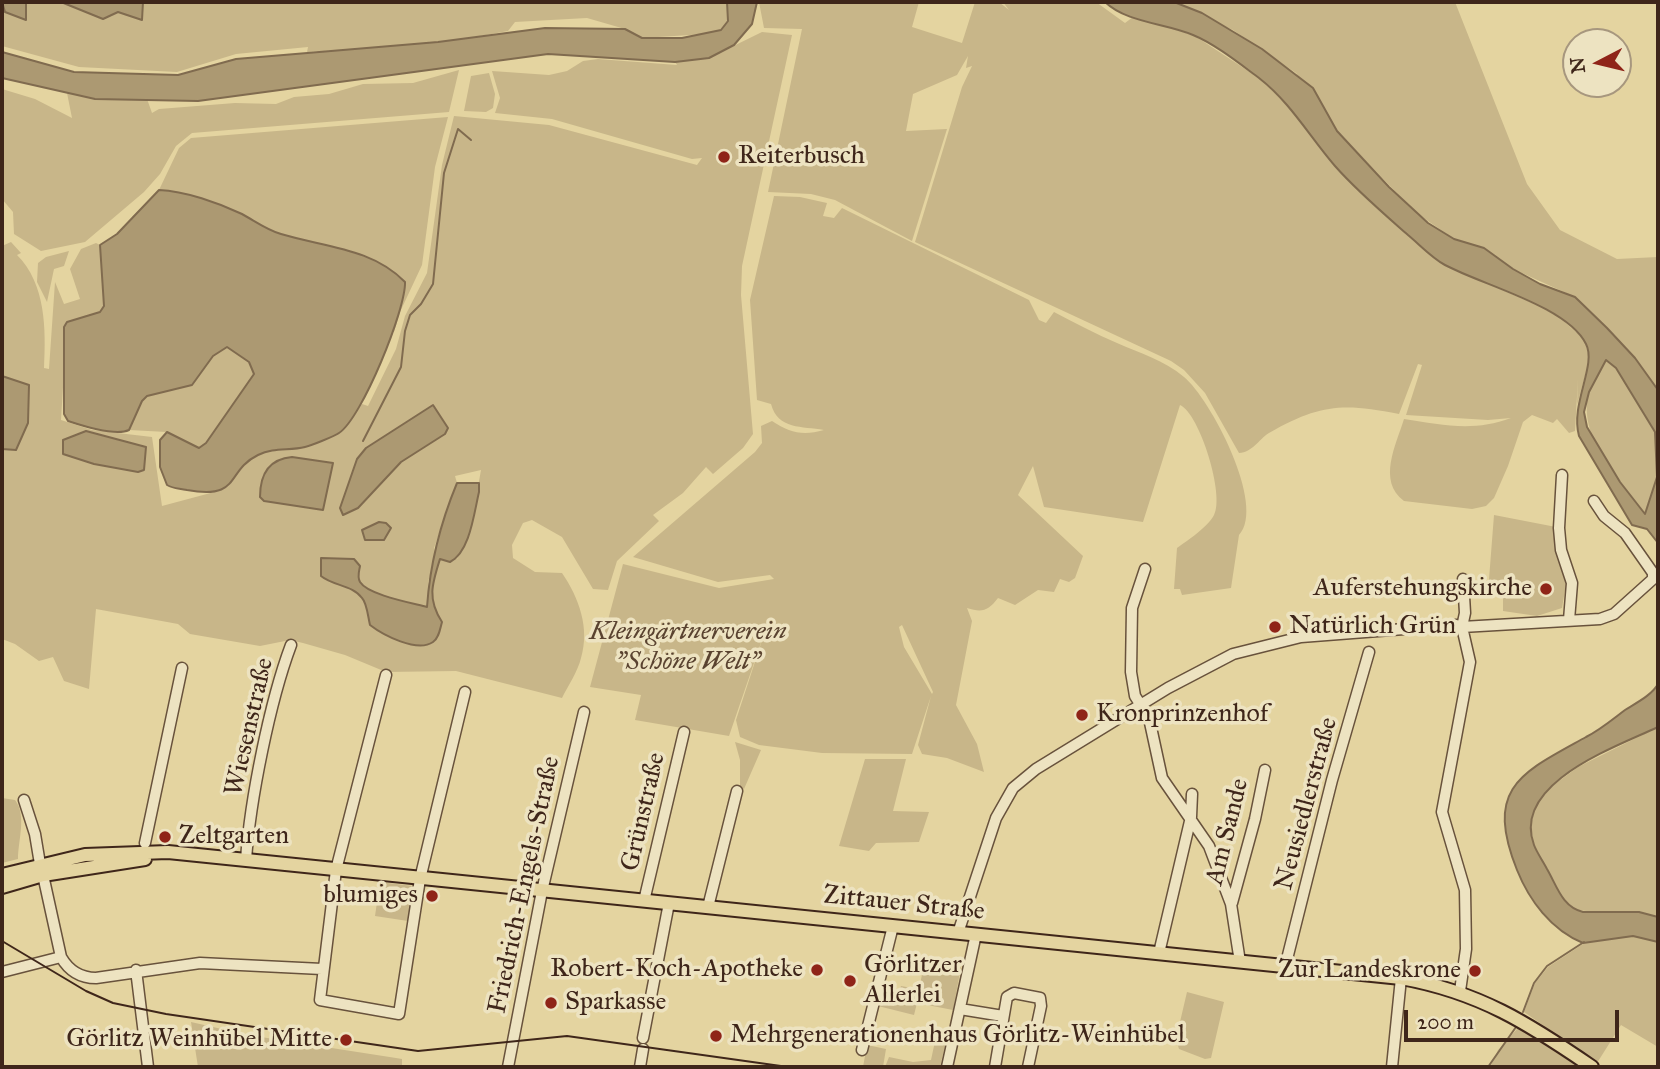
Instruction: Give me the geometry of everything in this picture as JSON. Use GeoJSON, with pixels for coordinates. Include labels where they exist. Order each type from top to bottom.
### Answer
{"type":"FeatureCollection","features":[{"type":"Feature","properties":{"kind":"main road","name":"Zittauer Straße"},"geometry":{"type":"LineString","coordinates":[[2,875],[191,855],[1401,978],[1460,991],[1512,1016],[1592,1067]]}},
{"type":"Feature","properties":{"kind":"main road","name":"Zittauer Straße"},"geometry":{"type":"LineString","coordinates":[[2,887],[41,869]]}},
{"type":"Feature","properties":{"kind":"street"},"geometry":{"type":"LineString","coordinates":[[1562,475],[1559,528],[1561,550],[1572,583],[1569,620]]}},
{"type":"Feature","properties":{"kind":"street"},"geometry":{"type":"LineString","coordinates":[[958,933],[996,818],[1013,788],[1036,769],[1233,653],[1266,644],[1356,632],[1600,619],[1614,614],[1654,576],[1625,533],[1604,516],[1594,501]]}},
{"type":"Feature","properties":{"kind":"street","name":"Am Sande"},"geometry":{"type":"LineString","coordinates":[[1145,569],[1132,608],[1131,672],[1135,696],[1149,718],[1162,778],[1209,846],[1231,904],[1240,962]]}},
{"type":"Feature","properties":{"kind":"street"},"geometry":{"type":"LineString","coordinates":[[1460,991],[1466,949],[1465,890],[1442,812],[1471,662],[1462,627],[1465,613],[1463,579]]}},
{"type":"Feature","properties":{"kind":"street","name":"Wiesenstraße"},"geometry":{"type":"LineString","coordinates":[[246,860],[266,745],[283,667],[292,645]]}},
{"type":"Feature","properties":{"kind":"street","name":"Neusiedlerstraße"},"geometry":{"type":"LineString","coordinates":[[1285,967],[1332,780],[1350,728],[1369,652]]}},
{"type":"Feature","properties":{"kind":"street"},"geometry":{"type":"LineString","coordinates":[[145,843],[182,668]]}},
{"type":"Feature","properties":{"kind":"street"},"geometry":{"type":"LineString","coordinates":[[386,674],[336,870],[320,1000],[399,1014],[420,879],[465,692]]}},
{"type":"Feature","properties":{"kind":"street","name":"Friedrich-Engels-Straße"},"geometry":{"type":"LineString","coordinates":[[508,1067],[542,891],[584,712]]}},
{"type":"Feature","properties":{"kind":"street","name":"Grünstraße"},"geometry":{"type":"LineString","coordinates":[[644,901],[684,732]]}},
{"type":"Feature","properties":{"kind":"street","name":"Am Sande"},"geometry":{"type":"LineString","coordinates":[[1231,904],[1255,819],[1265,769]]}},
{"type":"Feature","properties":{"kind":"street"},"geometry":{"type":"LineString","coordinates":[[708,907],[737,791]]}},
{"type":"Feature","properties":{"kind":"street"},"geometry":{"type":"LineString","coordinates":[[1159,953],[1191,817],[1192,793]]}},
{"type":"Feature","properties":{"kind":"street"},"geometry":{"type":"LineString","coordinates":[[24,800],[35,834],[61,957],[72,971],[88,978],[200,963],[322,970]]}},
{"type":"Feature","properties":{"kind":"street"},"geometry":{"type":"LineString","coordinates":[[640,1067],[669,903]]}},
{"type":"Feature","properties":{"kind":"street"},"geometry":{"type":"LineString","coordinates":[[862,1050],[893,926]]}},
{"type":"Feature","properties":{"kind":"street"},"geometry":{"type":"LineString","coordinates":[[947,1067],[976,934]]}},
{"type":"Feature","properties":{"kind":"street"},"geometry":{"type":"LineString","coordinates":[[2,972],[61,957]]}},
{"type":"Feature","properties":{"kind":"street"},"geometry":{"type":"LineString","coordinates":[[136,970],[148,1067]]}},
{"type":"Feature","properties":{"kind":"street"},"geometry":{"type":"LineString","coordinates":[[1392,1067],[1401,978]]}},
{"type":"Feature","properties":{"kind":"street"},"geometry":{"type":"LineString","coordinates":[[995,1067],[1007,997],[1014,993],[1040,998],[1041,1006],[1028,1067]]}},
{"type":"Feature","properties":{"kind":"street"},"geometry":{"type":"LineString","coordinates":[[960,1009],[1003,1016]]}},
{"type":"Feature","properties":{"kind":"green space"},"geometry":{"type":"Polygon","coordinates":[[[26,2],[61,2],[103,19],[118,12],[142,20],[143,2],[727,2],[728,21],[721,30],[706,34],[642,38],[625,29],[587,18],[515,22],[508,31],[433,42],[307,52],[308,47],[236,54],[177,72],[79,67],[2,46],[2,5],[5,12],[26,20],[26,2]]]}},
{"type":"Feature","properties":{"kind":"green space"},"geometry":{"type":"Polygon","coordinates":[[[759,2],[919,2],[912,27],[962,43],[975,2],[999,2],[1009,10],[1003,2],[1096,2],[1125,23],[1133,17],[1142,18],[1195,36],[1259,78],[1289,106],[1335,166],[1372,204],[1443,264],[1539,306],[1559,317],[1585,340],[1591,354],[1577,405],[1578,379],[1575,431],[1569,433],[1557,419],[1553,423],[1532,415],[1523,422],[1494,498],[1486,506],[1472,509],[1404,501],[1391,483],[1390,473],[1393,451],[1404,419],[1471,426],[1511,418],[1488,420],[1406,415],[1422,365],[1418,364],[1399,414],[1362,408],[1318,411],[1287,423],[1269,433],[1252,448],[1239,453],[1205,393],[1184,370],[1171,361],[915,242],[962,87],[972,66],[966,68],[968,56],[957,75],[913,94],[906,131],[947,129],[912,241],[835,200],[811,194],[768,192],[802,29],[764,28],[759,2]]]}},
{"type":"Feature","properties":{"kind":"green space"},"geometry":{"type":"Polygon","coordinates":[[[1174,2],[1455,2],[1527,184],[1560,230],[1617,259],[1658,257],[1658,390],[1635,358],[1575,297],[1513,269],[1484,248],[1454,239],[1415,212],[1337,131],[1296,73],[1233,30],[1174,2]]]}},
{"type":"Feature","properties":{"kind":"green space"},"geometry":{"type":"Polygon","coordinates":[[[762,32],[792,35],[742,266],[741,295],[753,434],[743,448],[713,474],[706,467],[683,493],[653,515],[659,521],[617,561],[608,590],[593,589],[562,537],[532,520],[523,523],[512,545],[513,558],[535,572],[562,573],[581,614],[584,636],[581,658],[562,698],[456,671],[386,672],[345,655],[290,640],[260,646],[190,634],[178,624],[96,609],[89,689],[64,681],[53,657],[39,661],[15,644],[2,639],[2,449],[16,450],[28,423],[29,385],[2,376],[2,246],[11,242],[21,253],[17,255],[34,279],[44,323],[44,368],[49,369],[55,282],[64,304],[80,299],[70,269],[81,249],[96,243],[100,245],[104,306],[100,312],[67,322],[61,420],[92,430],[152,437],[162,506],[218,491],[255,455],[273,449],[304,448],[340,433],[362,404],[368,406],[396,349],[405,316],[427,273],[442,165],[454,116],[549,125],[697,165],[702,158],[692,159],[552,119],[495,113],[500,98],[492,71],[549,75],[567,71],[583,61],[598,59],[677,65],[675,62],[709,58],[762,32]],[[433,405],[366,448],[357,459],[358,508],[401,462],[445,434],[433,405]],[[481,470],[455,476],[457,483],[434,548],[436,555],[428,582],[432,599],[433,582],[440,558],[457,559],[471,526],[481,470]]]}},
{"type":"Feature","properties":{"kind":"green space"},"geometry":{"type":"Polygon","coordinates":[[[459,70],[449,112],[192,133],[176,146],[160,174],[144,192],[85,242],[41,251],[14,234],[13,212],[2,199],[2,89],[35,99],[72,118],[67,93],[95,99],[147,99],[152,113],[159,109],[235,103],[276,104],[294,97],[329,94],[363,84],[413,83],[459,70]]]}},
{"type":"Feature","properties":{"kind":"green space"},"geometry":{"type":"Polygon","coordinates":[[[489,73],[495,94],[493,108],[486,112],[464,111],[471,76],[489,73]]]}},
{"type":"Feature","properties":{"kind":"green space"},"geometry":{"type":"Polygon","coordinates":[[[448,117],[435,167],[422,265],[400,312],[394,332],[132,217],[159,190],[179,148],[191,138],[448,117]]]}},
{"type":"Feature","properties":{"kind":"green space","name":"Kleingärtnerverein \"Schöne Welt\""},"geometry":{"type":"Polygon","coordinates":[[[774,196],[800,197],[827,203],[823,216],[834,218],[842,208],[1029,300],[1039,320],[1046,323],[1054,312],[1168,366],[1184,377],[1208,406],[1232,453],[1241,478],[1246,501],[1246,521],[1239,535],[1231,588],[1182,595],[1180,589],[1174,589],[1177,548],[1207,524],[1217,505],[1209,456],[1195,423],[1180,405],[1143,522],[1044,507],[1033,466],[1018,495],[1083,556],[1075,578],[1069,582],[1060,579],[1054,592],[1038,590],[1015,605],[998,598],[984,610],[967,608],[972,621],[956,705],[977,744],[984,772],[947,758],[922,754],[918,745],[931,696],[912,754],[822,753],[759,745],[740,737],[736,720],[767,625],[729,736],[635,720],[641,695],[590,687],[623,564],[719,588],[774,579],[770,575],[718,582],[633,557],[755,452],[762,443],[761,426],[772,421],[797,432],[824,430],[785,423],[774,412],[771,404],[757,400],[750,300],[774,196]],[[902,625],[899,627],[904,647],[932,694],[902,625]]]}},
{"type":"Feature","properties":{"kind":"green space"},"geometry":{"type":"Polygon","coordinates":[[[69,251],[64,266],[54,269],[47,302],[37,282],[38,263],[46,257],[69,251]]]}},
{"type":"Feature","properties":{"kind":"green space"},"geometry":{"type":"Polygon","coordinates":[[[227,347],[249,362],[254,374],[206,443],[199,448],[167,432],[129,430],[142,401],[148,396],[192,385],[213,356],[227,347]]]}},
{"type":"Feature","properties":{"kind":"green space"},"geometry":{"type":"Polygon","coordinates":[[[1605,360],[1616,368],[1655,432],[1657,477],[1645,515],[1600,454],[1592,437],[1587,402],[1592,384],[1605,360]]]}},
{"type":"Feature","properties":{"kind":"green space"},"geometry":{"type":"Polygon","coordinates":[[[1494,515],[1556,527],[1557,555],[1567,578],[1562,608],[1537,616],[1503,611],[1503,595],[1488,592],[1494,515]]]}},
{"type":"Feature","properties":{"kind":"green space"},"geometry":{"type":"Polygon","coordinates":[[[1658,727],[1658,917],[1575,910],[1562,899],[1533,844],[1531,825],[1537,800],[1578,767],[1658,727]]]}},
{"type":"Feature","properties":{"kind":"green space"},"geometry":{"type":"Polygon","coordinates":[[[735,742],[761,750],[744,789],[740,787],[740,760],[735,742]]]}},
{"type":"Feature","properties":{"kind":"green space"},"geometry":{"type":"Polygon","coordinates":[[[865,759],[906,759],[893,811],[929,812],[919,842],[876,843],[869,851],[839,846],[865,759]]]}},
{"type":"Feature","properties":{"kind":"green space"},"geometry":{"type":"Polygon","coordinates":[[[2,798],[15,800],[21,813],[21,821],[18,859],[2,863],[2,798]]]}},
{"type":"Feature","properties":{"kind":"green space"},"geometry":{"type":"Polygon","coordinates":[[[380,882],[413,886],[408,921],[375,916],[380,882]]]}},
{"type":"Feature","properties":{"kind":"green space"},"geometry":{"type":"Polygon","coordinates":[[[1633,936],[1658,942],[1658,1047],[1621,1025],[1597,1063],[1524,1012],[1535,983],[1548,967],[1586,942],[1633,936]]]}},
{"type":"Feature","properties":{"kind":"green space"},"geometry":{"type":"Polygon","coordinates":[[[925,960],[961,967],[953,1010],[917,1003],[914,1015],[878,1006],[881,995],[885,996],[884,1004],[894,1006],[901,986],[917,989],[918,994],[925,960]]]}},
{"type":"Feature","properties":{"kind":"green space"},"geometry":{"type":"Polygon","coordinates":[[[1187,992],[1224,1002],[1211,1058],[1205,1059],[1179,1049],[1176,1039],[1187,992]]]}},
{"type":"Feature","properties":{"kind":"green space"},"geometry":{"type":"Polygon","coordinates":[[[191,1022],[248,1035],[402,1059],[402,1067],[198,1067],[191,1022]]]}},
{"type":"Feature","properties":{"kind":"green space"},"geometry":{"type":"Polygon","coordinates":[[[1518,1028],[1579,1067],[1490,1067],[1498,1050],[1518,1028]]]}},
{"type":"Feature","properties":{"kind":"green space"},"geometry":{"type":"Polygon","coordinates":[[[937,1032],[948,1032],[940,1067],[885,1067],[889,1057],[913,1062],[931,1060],[937,1032]]]}},
{"type":"Feature","properties":{"kind":"green space"},"geometry":{"type":"Polygon","coordinates":[[[867,1045],[886,1049],[883,1067],[863,1067],[867,1045]]]}},
{"type":"Feature","properties":{"kind":"shaded area"},"geometry":{"type":"Polygon","coordinates":[[[2,2],[26,2],[26,20],[5,12],[2,2]]]}},
{"type":"Feature","properties":{"kind":"shaded area"},"geometry":{"type":"Polygon","coordinates":[[[61,2],[143,2],[142,20],[118,12],[103,19],[61,2]]]}},
{"type":"Feature","properties":{"kind":"shaded area"},"geometry":{"type":"Polygon","coordinates":[[[727,2],[757,2],[752,24],[734,45],[709,58],[675,62],[548,54],[198,101],[95,99],[2,78],[2,52],[74,72],[178,75],[236,59],[438,42],[545,28],[625,29],[642,38],[682,38],[721,30],[728,21],[727,2]]]}},
{"type":"Feature","properties":{"kind":"shaded area"},"geometry":{"type":"Polygon","coordinates":[[[1105,2],[1174,2],[1202,13],[1262,49],[1313,88],[1337,131],[1389,187],[1428,223],[1454,239],[1484,248],[1540,284],[1575,297],[1607,328],[1635,358],[1658,390],[1658,543],[1647,529],[1632,525],[1579,436],[1578,411],[1588,353],[1586,344],[1576,331],[1543,308],[1461,273],[1431,255],[1343,175],[1270,88],[1227,55],[1193,35],[1135,19],[1105,2]],[[1606,360],[1589,392],[1584,412],[1587,427],[1620,482],[1645,514],[1657,477],[1655,432],[1616,368],[1606,360]]]}},
{"type":"Feature","properties":{"kind":"shaded area"},"geometry":{"type":"Polygon","coordinates":[[[159,190],[202,198],[242,214],[276,232],[363,255],[392,271],[405,282],[391,338],[370,386],[348,423],[339,433],[312,445],[258,455],[241,469],[225,488],[217,491],[187,490],[167,485],[160,467],[160,440],[167,432],[199,448],[206,443],[254,374],[249,362],[227,347],[213,356],[192,385],[147,396],[129,430],[116,432],[90,428],[68,421],[64,414],[64,327],[67,322],[100,312],[104,306],[100,245],[117,234],[159,190]]]}},
{"type":"Feature","properties":{"kind":"shaded area"},"geometry":{"type":"Polygon","coordinates":[[[2,376],[29,385],[28,423],[16,450],[2,449],[2,376]]]}},
{"type":"Feature","properties":{"kind":"shaded area"},"geometry":{"type":"Polygon","coordinates":[[[433,405],[448,428],[445,434],[401,462],[358,508],[343,515],[340,508],[357,459],[366,448],[433,405]]]}},
{"type":"Feature","properties":{"kind":"shaded area"},"geometry":{"type":"Polygon","coordinates":[[[86,431],[146,447],[144,470],[138,472],[94,464],[63,454],[63,440],[86,431]]]}},
{"type":"Feature","properties":{"kind":"shaded area"},"geometry":{"type":"Polygon","coordinates":[[[292,457],[333,463],[323,510],[264,501],[260,497],[267,470],[277,461],[292,457]]]}},
{"type":"Feature","properties":{"kind":"shaded area"},"geometry":{"type":"Polygon","coordinates":[[[457,483],[479,483],[470,531],[457,557],[450,562],[440,559],[432,591],[434,606],[442,622],[439,633],[433,642],[426,645],[409,644],[370,625],[364,600],[358,594],[321,576],[321,558],[354,559],[360,566],[358,574],[365,587],[391,598],[427,607],[437,544],[457,483]]]}},
{"type":"Feature","properties":{"kind":"shaded area"},"geometry":{"type":"Polygon","coordinates":[[[379,522],[386,523],[391,528],[384,540],[365,540],[362,530],[379,522]]]}},
{"type":"Feature","properties":{"kind":"shaded area"},"geometry":{"type":"Polygon","coordinates":[[[1658,684],[1658,727],[1572,770],[1552,786],[1538,803],[1531,823],[1535,848],[1570,906],[1583,912],[1639,912],[1658,917],[1658,942],[1633,936],[1583,943],[1561,930],[1542,913],[1522,881],[1508,842],[1505,819],[1507,801],[1515,786],[1527,773],[1601,728],[1648,695],[1658,684]]]}},
{"type":"Feature","properties":{"kind":"waterway"},"geometry":{"type":"LineString","coordinates":[[363,441],[401,367],[405,331],[410,315],[421,304],[433,284],[444,173],[458,129],[471,140]]}},
{"type":"Feature","properties":{"kind":"waterway"},"geometry":{"type":"LineString","coordinates":[[1523,1012],[1534,983],[1547,966],[1584,942]]}},
{"type":"Feature","properties":{"kind":"waterway"},"geometry":{"type":"LineString","coordinates":[[1488,1067],[1516,1027]]}},
{"type":"Feature","properties":{"kind":"tram line"},"geometry":{"type":"LineString","coordinates":[[2,941],[86,991],[113,1003],[166,1014],[418,1051],[567,1036],[788,1067]]}},
{"type":"Feature","properties":{"kind":"place","name":"Reiterbusch"},"geometry":{"type":"Point","coordinates":[724,157]}},
{"type":"Feature","properties":{"kind":"place","name":"Auferstehungskirche"},"geometry":{"type":"Point","coordinates":[1546,589]}},
{"type":"Feature","properties":{"kind":"place","name":"Natürlich Grün"},"geometry":{"type":"Point","coordinates":[1275,627]}},
{"type":"Feature","properties":{"kind":"place","name":"Kronprinzenhof"},"geometry":{"type":"Point","coordinates":[1082,715]}},
{"type":"Feature","properties":{"kind":"place","name":"Zeltgarten"},"geometry":{"type":"Point","coordinates":[165,837]}},
{"type":"Feature","properties":{"kind":"place","name":"blumiges"},"geometry":{"type":"Point","coordinates":[432,896]}},
{"type":"Feature","properties":{"kind":"place","name":"Robert-Koch-Apotheke"},"geometry":{"type":"Point","coordinates":[817,970]}},
{"type":"Feature","properties":{"kind":"place","name":"Zur Landeskrone"},"geometry":{"type":"Point","coordinates":[1475,971]}},
{"type":"Feature","properties":{"kind":"place","name":"Görlitzer Allerlei"},"geometry":{"type":"Point","coordinates":[850,981]}},
{"type":"Feature","properties":{"kind":"place","name":"Sparkasse"},"geometry":{"type":"Point","coordinates":[551,1003]}},
{"type":"Feature","properties":{"kind":"place","name":"Mehrgenerationenhaus Görlitz-Weinhübel"},"geometry":{"type":"Point","coordinates":[716,1036]}},
{"type":"Feature","properties":{"kind":"place","name":"Görlitz Weinhübel Mitte"},"geometry":{"type":"Point","coordinates":[346,1040]}}]}
